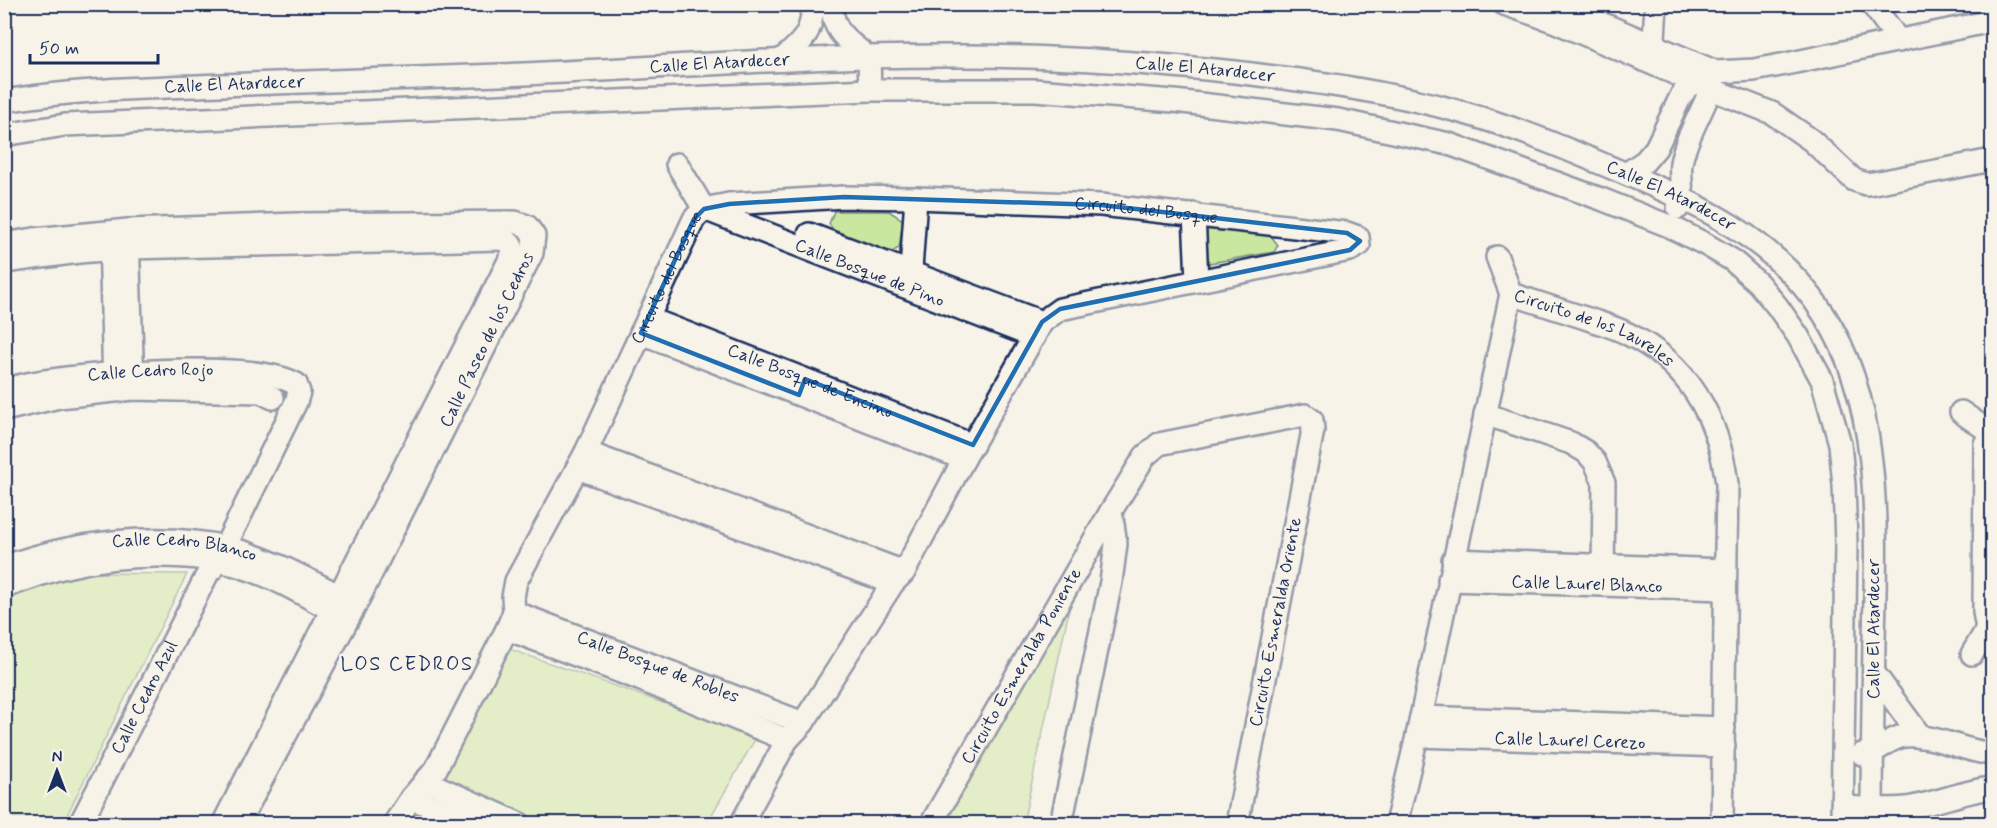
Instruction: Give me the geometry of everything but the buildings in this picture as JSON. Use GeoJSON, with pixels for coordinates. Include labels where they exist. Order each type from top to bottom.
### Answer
{"type":"FeatureCollection","features":[{"type":"Feature","properties":{"kind":"street"},"geometry":{"type":"LineString","coordinates":[[781,60],[801,44],[813,15],[812,4]]}},
{"type":"Feature","properties":{"kind":"street"},"geometry":{"type":"LineString","coordinates":[[831,4],[834,24],[840,34],[869,58],[870,90]]}},
{"type":"Feature","properties":{"kind":"street"},"geometry":{"type":"LineString","coordinates":[[1504,4],[1526,8],[1653,54],[1692,81],[1713,81],[1992,21]]}},
{"type":"Feature","properties":{"kind":"street"},"geometry":{"type":"LineString","coordinates":[[1556,4],[1653,54],[1713,81],[1772,113],[1803,134],[1860,183],[1874,183],[1992,160]]}},
{"type":"Feature","properties":{"kind":"street"},"geometry":{"type":"LineString","coordinates":[[1653,54],[1656,4]]}},
{"type":"Feature","properties":{"kind":"street"},"geometry":{"type":"LineString","coordinates":[[1872,4],[1899,41]]}},
{"type":"Feature","properties":{"kind":"street","name":"Calle El Atardecer"},"geometry":{"type":"LineString","coordinates":[[4,101],[92,90],[573,72],[781,60],[1018,56],[1179,67],[1274,77],[1407,99],[1462,112],[1509,127],[1683,198],[1736,227],[1777,258],[1821,310],[1839,340],[1851,368],[1867,428],[1872,477],[1875,597],[1872,816]]}},
{"type":"Feature","properties":{"kind":"street"},"geometry":{"type":"LineString","coordinates":[[1174,100],[1179,67]]}},
{"type":"Feature","properties":{"kind":"street"},"geometry":{"type":"LineString","coordinates":[[573,72],[575,103]]}},
{"type":"Feature","properties":{"kind":"street"},"geometry":{"type":"LineString","coordinates":[[1626,174],[1645,161],[1656,148],[1681,96],[1692,81]]}},
{"type":"Feature","properties":{"kind":"street"},"geometry":{"type":"LineString","coordinates":[[1669,226],[1683,198],[1680,181],[1685,146],[1713,81]]}},
{"type":"Feature","properties":{"kind":"street","name":"Calle El Atardecer"},"geometry":{"type":"LineString","coordinates":[[4,135],[77,125],[870,90],[1035,90],[1174,100],[1338,120],[1449,144],[1552,180],[1669,226],[1732,260],[1758,283],[1798,336],[1822,380],[1840,444],[1846,543],[1842,815]]}},
{"type":"Feature","properties":{"kind":"street"},"geometry":{"type":"LineString","coordinates":[[26,97],[29,130]]}},
{"type":"Feature","properties":{"kind":"street"},"geometry":{"type":"LineString","coordinates":[[677,164],[704,209]]}},
{"type":"Feature","properties":{"kind":"street","name":"Circuito del Bosque"},"geometry":{"type":"LineString","coordinates":[[394,824],[411,798],[436,769],[511,620],[516,581],[582,460],[694,219],[704,209],[729,204],[844,197],[1101,205],[1347,233],[1358,237],[1360,241],[1356,248],[1350,250],[1060,309],[1038,330]]}},
{"type":"Feature","properties":{"kind":"street"},"geometry":{"type":"LineString","coordinates":[[911,281],[916,198]]}},
{"type":"Feature","properties":{"kind":"street","name":"Calle Bosque de Pino"},"geometry":{"type":"LineString","coordinates":[[729,204],[911,281],[1038,330]]}},
{"type":"Feature","properties":{"kind":"street","name":"Calle Bosque de Pino"},"geometry":{"type":"LineString","coordinates":[[704,209],[911,281]]}},
{"type":"Feature","properties":{"kind":"street"},"geometry":{"type":"LineString","coordinates":[[1194,214],[1197,280]]}},
{"type":"Feature","properties":{"kind":"street","name":"Calle Paseo de los Cedros"},"geometry":{"type":"LineString","coordinates":[[4,244],[34,238],[119,240],[515,222],[522,223],[534,236],[532,253],[436,425],[238,824]]}},
{"type":"Feature","properties":{"kind":"street"},"geometry":{"type":"LineString","coordinates":[[511,245],[531,231]]}},
{"type":"Feature","properties":{"kind":"street","name":"Calle Paseo de los Cedros"},"geometry":{"type":"LineString","coordinates":[[295,233],[501,238],[507,240],[511,245],[512,255],[436,425]]}},
{"type":"Feature","properties":{"kind":"street"},"geometry":{"type":"LineString","coordinates":[[119,240],[124,381]]}},
{"type":"Feature","properties":{"kind":"street","name":"Calle Paseo de los Cedros"},"geometry":{"type":"LineString","coordinates":[[4,262],[69,253],[119,240]]}},
{"type":"Feature","properties":{"kind":"street"},"geometry":{"type":"LineString","coordinates":[[1497,257],[1511,294]]}},
{"type":"Feature","properties":{"kind":"street","name":"Circuito de los Laureles"},"geometry":{"type":"LineString","coordinates":[[1396,824],[1419,727],[1511,294],[1628,333],[1660,354],[1688,381],[1710,416],[1722,450],[1727,484],[1722,824]]}},
{"type":"Feature","properties":{"kind":"street","name":"Calle Bosque de Encino"},"geometry":{"type":"LineString","coordinates":[[645,325],[968,452]]}},
{"type":"Feature","properties":{"kind":"street"},"geometry":{"type":"LineString","coordinates":[[741,824],[787,740],[803,723],[899,578],[1038,330]]}},
{"type":"Feature","properties":{"kind":"street","name":"Calle Cedro Rojo"},"geometry":{"type":"LineString","coordinates":[[4,390],[61,379],[124,381],[239,372],[275,376],[296,384]]}},
{"type":"Feature","properties":{"kind":"street","name":"Calle Cedro Rojo"},"geometry":{"type":"LineString","coordinates":[[4,410],[124,381],[158,388],[261,392],[273,398]]}},
{"type":"Feature","properties":{"kind":"street"},"geometry":{"type":"LineString","coordinates":[[273,398],[296,384]]}},
{"type":"Feature","properties":{"kind":"street","name":"Calle Cedro Azul"},"geometry":{"type":"LineString","coordinates":[[80,824],[214,557],[296,402],[298,392],[296,384]]}},
{"type":"Feature","properties":{"kind":"street","name":"Calle Cedro Azul"},"geometry":{"type":"LineString","coordinates":[[214,557],[276,416],[277,408],[273,398]]}},
{"type":"Feature","properties":{"kind":"street"},"geometry":{"type":"LineString","coordinates":[[1961,412],[1991,431],[1985,444],[1984,612],[1990,630],[1972,654]]}},
{"type":"Feature","properties":{"kind":"street"},"geometry":{"type":"LineString","coordinates":[[1485,414],[1571,443],[1586,452],[1595,462],[1604,483],[1603,575]]}},
{"type":"Feature","properties":{"kind":"street","name":"Circuito Esmeralda Oriente"},"geometry":{"type":"LineString","coordinates":[[1154,447],[1305,415],[1312,420],[1313,430],[1237,824]]}},
{"type":"Feature","properties":{"kind":"street","name":"Circuito Esmeralda Poniente"},"geometry":{"type":"LineString","coordinates":[[931,824],[1111,511],[1145,456],[1154,447]]}},
{"type":"Feature","properties":{"kind":"street"},"geometry":{"type":"LineString","coordinates":[[582,460],[899,578]]}},
{"type":"Feature","properties":{"kind":"street"},"geometry":{"type":"LineString","coordinates":[[1061,824],[1111,582],[1116,544],[1111,511]]}},
{"type":"Feature","properties":{"kind":"street","name":"Calle Cedro Blanco"},"geometry":{"type":"LineString","coordinates":[[4,587],[35,566],[72,547],[117,550],[186,541],[214,557],[286,569],[344,607]]}},
{"type":"Feature","properties":{"kind":"street","name":"Calle Cedro Blanco"},"geometry":{"type":"LineString","coordinates":[[4,567],[35,566]]}},
{"type":"Feature","properties":{"kind":"street","name":"Calle Laurel Blanco"},"geometry":{"type":"LineString","coordinates":[[1451,570],[1725,579]]}},
{"type":"Feature","properties":{"kind":"street","name":"Calle Paseo de los Cedros"},"geometry":{"type":"LineString","coordinates":[[223,824],[344,607]]}},
{"type":"Feature","properties":{"kind":"street","name":"Calle Bosque de Robles"},"geometry":{"type":"LineString","coordinates":[[511,620],[643,671],[803,723]]}},
{"type":"Feature","properties":{"kind":"street","name":"Calle Bosque de Robles"},"geometry":{"type":"LineString","coordinates":[[643,671],[787,740]]}},
{"type":"Feature","properties":{"kind":"street"},"geometry":{"type":"LineString","coordinates":[[1874,673],[1921,736]]}},
{"type":"Feature","properties":{"kind":"street","name":"Calle Laurel Cerezo"},"geometry":{"type":"LineString","coordinates":[[1419,727],[1724,737]]}},
{"type":"Feature","properties":{"kind":"street"},"geometry":{"type":"LineString","coordinates":[[1843,754],[1872,753],[1889,741],[1902,736],[1921,736],[1960,748],[1992,754]]}},
{"type":"Feature","properties":{"kind":"street"},"geometry":{"type":"LineString","coordinates":[[424,781],[520,824]]}},
{"type":"Feature","properties":{"kind":"street"},"geometry":{"type":"LineString","coordinates":[[1842,815],[1872,816],[1936,802],[1972,790],[1992,788]]}},
{"type":"Feature","properties":{"kind":"street"},"geometry":{"type":"LineString","coordinates":[[411,798],[472,824]]}},
{"type":"Feature","properties":{"kind":"highlighted area"},"geometry":{"type":"Polygon","coordinates":[[[844,197],[1101,205],[1347,233],[1360,241],[1350,250],[1060,309],[1042,322],[973,445],[805,379],[799,395],[641,333],[694,219],[704,209],[729,204],[844,197]]]}},
{"type":"Feature","properties":{"kind":"green space"},"geometry":{"type":"Polygon","coordinates":[[[834,211],[889,211],[903,220],[899,248],[892,252],[836,233],[829,224],[834,211]]]}},
{"type":"Feature","properties":{"kind":"green space"},"geometry":{"type":"Polygon","coordinates":[[[1204,229],[1271,236],[1278,245],[1274,252],[1203,264],[1204,229]]]}},
{"type":"Feature","properties":{"kind":"green space"},"geometry":{"type":"Polygon","coordinates":[[[1082,550],[1023,823],[926,823],[1082,550]]]}},
{"type":"Feature","properties":{"kind":"green space"},"geometry":{"type":"Polygon","coordinates":[[[81,573],[187,574],[63,823],[5,823],[4,599],[81,573]]]}},
{"type":"Feature","properties":{"kind":"green space"},"geometry":{"type":"Polygon","coordinates":[[[498,645],[757,736],[707,823],[525,823],[432,786],[498,645]]]}},
{"type":"Feature","properties":{"kind":"district","name":"LOS CEDROS"},"geometry":{"type":"Point","coordinates":[407,664]}}]}
